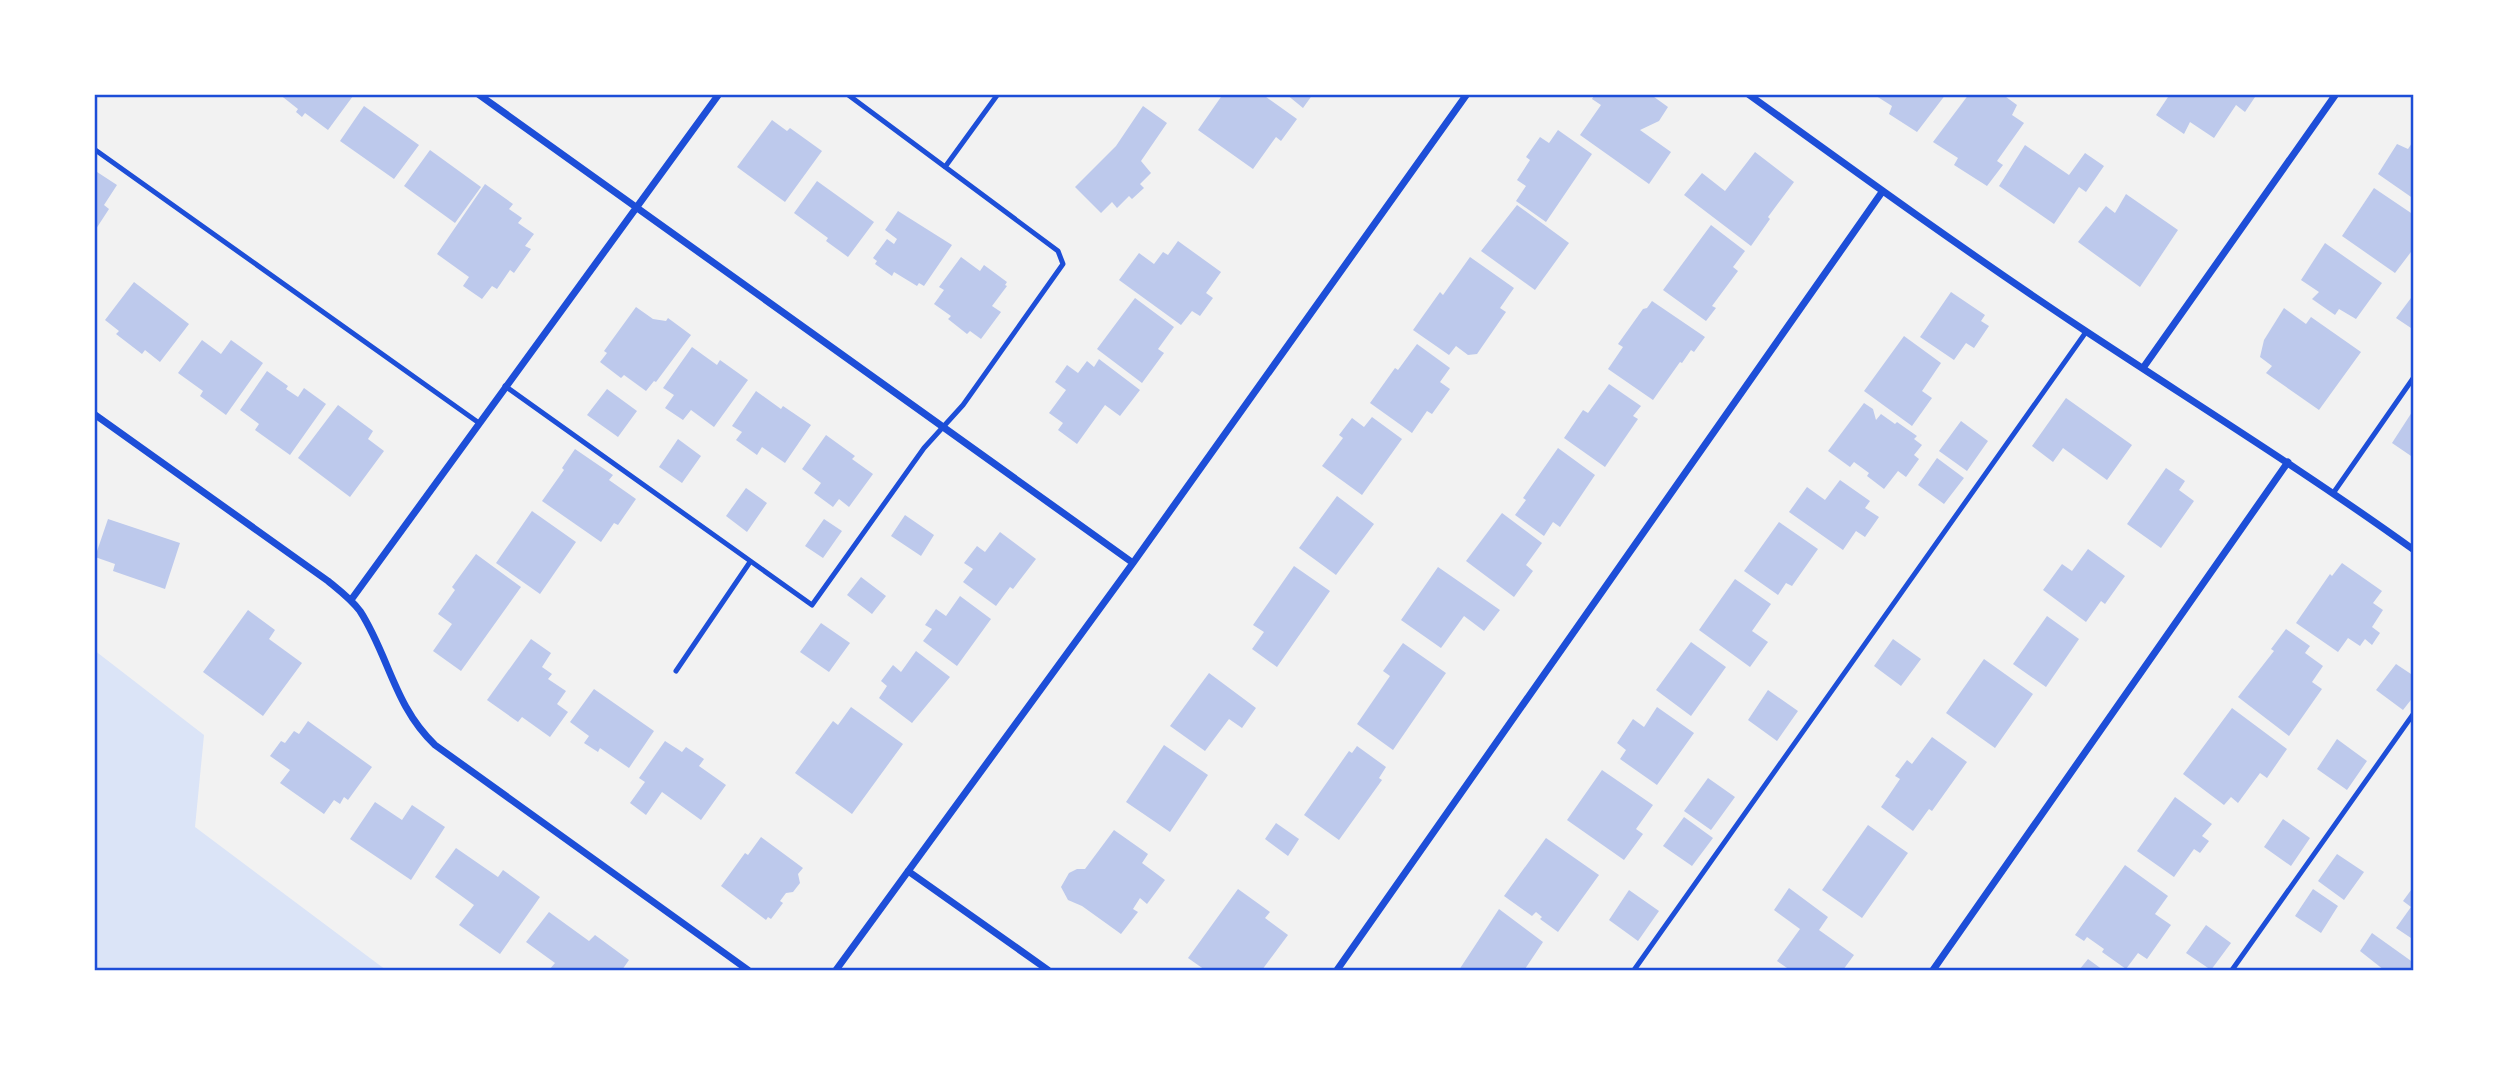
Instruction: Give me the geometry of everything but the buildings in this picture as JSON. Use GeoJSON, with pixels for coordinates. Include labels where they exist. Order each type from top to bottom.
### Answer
{"type":"FeatureCollection","features":[{"type":"Feature","properties":{"kind":"street"},"geometry":{"type":"LineString","coordinates":[[478,94],[1133,562]]}},
{"type":"Feature","properties":{"kind":"street"},"geometry":{"type":"LineString","coordinates":[[351,600],[635,208],[665,172],[719,94]]}},
{"type":"Feature","properties":{"kind":"street"},"geometry":{"type":"LineString","coordinates":[[836,971],[1133,562],[1467,94]]}},
{"type":"Feature","properties":{"kind":"street"},"geometry":{"type":"LineString","coordinates":[[2143,368],[2336,94]]}},
{"type":"Feature","properties":{"kind":"street"},"geometry":{"type":"LineString","coordinates":[[1749,95],[1882,192],[2086,332],[2334,492],[2413,550]]}},
{"type":"Feature","properties":{"kind":"street"},"geometry":{"type":"LineString","coordinates":[[1337,971],[1882,192]]}},
{"type":"Feature","properties":{"kind":"street"},"geometry":{"type":"LineString","coordinates":[[94,414],[351,600],[367,624],[417,728],[435,745],[748,971]]}},
{"type":"Feature","properties":{"kind":"street"},"geometry":{"type":"LineString","coordinates":[[1933,971],[2288,462]]}},
{"type":"Feature","properties":{"kind":"street"},"geometry":{"type":"LineString","coordinates":[[908,871],[1048,971]]}},
{"type":"Feature","properties":{"kind":"lane"},"geometry":{"type":"LineString","coordinates":[[505,386],[812,606],[924,448],[963,405],[1063,264],[1058,251],[847,94]]}},
{"type":"Feature","properties":{"kind":"lane"},"geometry":{"type":"LineString","coordinates":[[945,167],[998,94]]}},
{"type":"Feature","properties":{"kind":"lane"},"geometry":{"type":"LineString","coordinates":[[94,149],[479,423]]}},
{"type":"Feature","properties":{"kind":"lane"},"geometry":{"type":"LineString","coordinates":[[1634,971],[2086,332]]}},
{"type":"Feature","properties":{"kind":"lane"},"geometry":{"type":"LineString","coordinates":[[2334,492],[2413,377]]}},
{"type":"Feature","properties":{"kind":"lane"},"geometry":{"type":"LineString","coordinates":[[676,671],[750,562]]}},
{"type":"Feature","properties":{"kind":"lane"},"geometry":{"type":"LineString","coordinates":[[2232,971],[2413,713]]}},
{"type":"Feature","properties":{"kind":"shaded area"},"geometry":{"type":"Polygon","coordinates":[[[94,650],[204,735],[195,827],[386,970],[95,970],[94,650]]]}}]}
